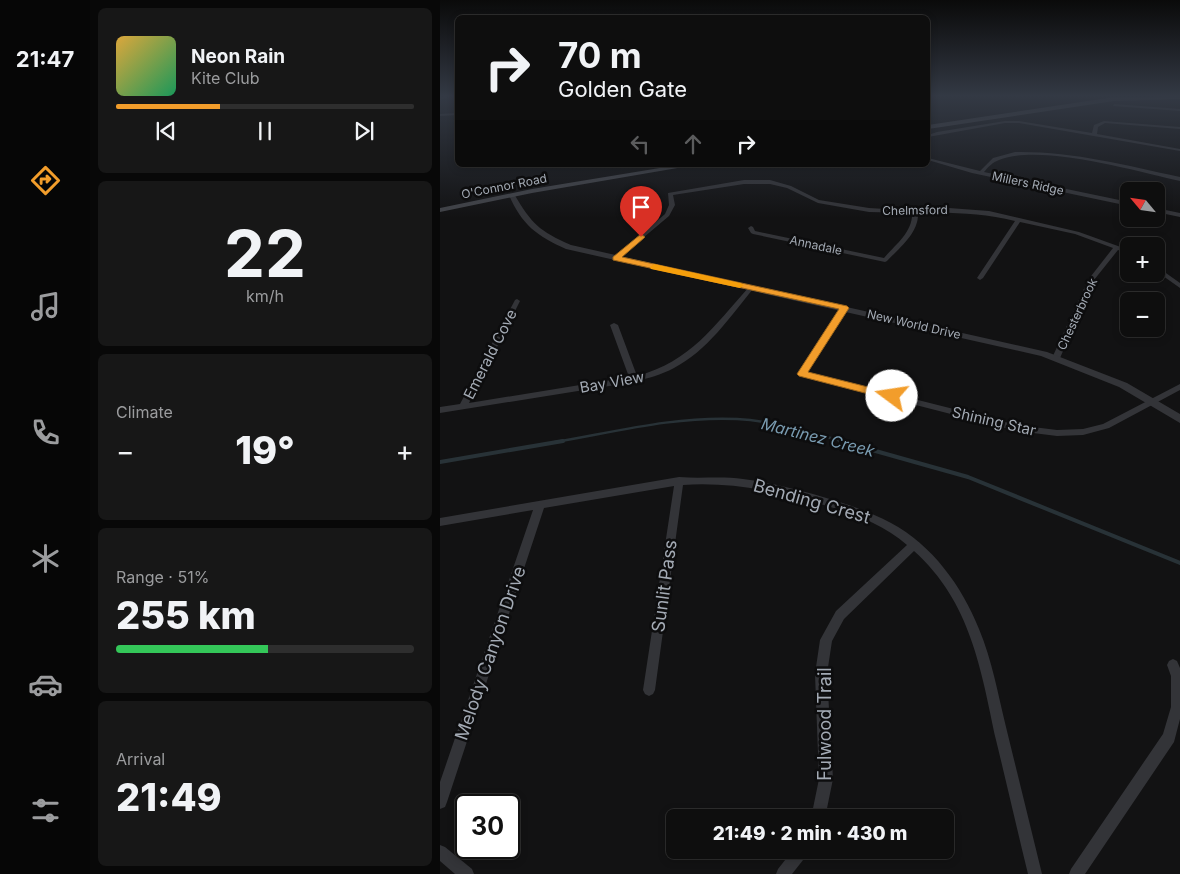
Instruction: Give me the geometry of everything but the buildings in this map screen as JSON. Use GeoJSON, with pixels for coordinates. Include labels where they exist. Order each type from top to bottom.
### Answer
{"type":"FeatureCollection","features":[{"type":"Feature","properties":{"kind":"main road","name":"O'Connor Road"},"geometry":{"type":"LineString","coordinates":[[440,210],[666,167]]}},
{"type":"Feature","properties":{"kind":"street"},"geometry":{"type":"LineString","coordinates":[[1099,137],[1180,150]]}},
{"type":"Feature","properties":{"kind":"street"},"geometry":{"type":"LineString","coordinates":[[981,173],[990,163],[1000,158],[1036,153],[1180,179]]}},
{"type":"Feature","properties":{"kind":"street","name":"Millers Ridge"},"geometry":{"type":"LineString","coordinates":[[930,160],[981,173],[1120,202]]}},
{"type":"Feature","properties":{"kind":"street","name":"Chelmsford"},"geometry":{"type":"LineString","coordinates":[[616,258],[667,215],[672,205],[670,194],[733,183],[765,182],[785,186],[824,202],[874,211],[976,211],[1019,219],[1077,233],[1120,248]]}},
{"type":"Feature","properties":{"kind":"street","name":"New World Drive"},"geometry":{"type":"LineString","coordinates":[[512,195],[524,220],[540,233],[569,247],[844,308],[1056,358],[1109,378],[1180,419]]}},
{"type":"Feature","properties":{"kind":"street","name":"Annadale"},"geometry":{"type":"LineString","coordinates":[[751,228],[752,232],[884,260],[914,227],[916,222],[915,211]]}},
{"type":"Feature","properties":{"kind":"street"},"geometry":{"type":"LineString","coordinates":[[1165,212],[1180,215]]}},
{"type":"Feature","properties":{"kind":"street"},"geometry":{"type":"LineString","coordinates":[[980,278],[1019,219]]}},
{"type":"Feature","properties":{"kind":"street","name":"Chesterbrook"},"geometry":{"type":"LineString","coordinates":[[1056,358],[1091,280],[1117,247]]}},
{"type":"Feature","properties":{"kind":"street"},"geometry":{"type":"LineString","coordinates":[[1165,275],[1180,286]]}},
{"type":"Feature","properties":{"kind":"street","name":"Bay View"},"geometry":{"type":"LineString","coordinates":[[440,410],[634,379],[663,372],[690,357],[751,288]]}},
{"type":"Feature","properties":{"kind":"street","name":"Emerald Cove"},"geometry":{"type":"LineString","coordinates":[[463,406],[517,301]]}},
{"type":"Feature","properties":{"kind":"street","name":"Shining Star"},"geometry":{"type":"LineString","coordinates":[[844,308],[802,374],[1017,428],[1044,433],[1069,433],[1095,429],[1116,422],[1180,387]]}},
{"type":"Feature","properties":{"kind":"street"},"geometry":{"type":"LineString","coordinates":[[614,325],[634,379]]}},
{"type":"Feature","properties":{"kind":"street","name":"Bending Crest"},"geometry":{"type":"LineString","coordinates":[[440,522],[679,481],[728,480],[788,491],[877,520],[892,528],[931,561],[949,583],[963,605],[980,645],[1035,874]]}},
{"type":"Feature","properties":{"kind":"street","name":"Sunlit Pass"},"geometry":{"type":"LineString","coordinates":[[649,690],[679,481]]}},
{"type":"Feature","properties":{"kind":"street","name":"Melody Canyon Drive"},"geometry":{"type":"LineString","coordinates":[[440,802],[540,504]]}},
{"type":"Feature","properties":{"kind":"street","name":"Fulwood Trail"},"geometry":{"type":"LineString","coordinates":[[820,809],[826,778],[821,674],[826,640],[840,615],[913,546]]}},
{"type":"Feature","properties":{"kind":"street"},"geometry":{"type":"LineString","coordinates":[[1076,874],[1168,737],[1177,707],[1177,676],[1173,665]]}},
{"type":"Feature","properties":{"kind":"street"},"geometry":{"type":"LineString","coordinates":[[440,852],[467,874]]}},
{"type":"Feature","properties":{"kind":"street"},"geometry":{"type":"LineString","coordinates":[[783,874],[795,859]]}},
{"type":"Feature","properties":{"kind":"waterway","name":"Martinez Creek"},"geometry":{"type":"LineString","coordinates":[[555,442],[668,422],[714,419],[764,422],[845,442]]}},
{"type":"Feature","properties":{"kind":"waterway","name":"Martinez Creek"},"geometry":{"type":"LineString","coordinates":[[440,462],[563,441]]}},
{"type":"Feature","properties":{"kind":"waterway","name":"Martinez Creek"},"geometry":{"type":"LineString","coordinates":[[840,441],[968,477],[1180,563]]}},
{"type":"Feature","properties":{"kind":"slow traffic"},"geometry":{"type":"LineString","coordinates":[[654,267],[740,285]]}},
{"type":"Feature","properties":{"kind":"route"},"geometry":{"type":"LineString","coordinates":[[641,237],[616,258],[844,308],[802,374],[892,396]]}}]}
